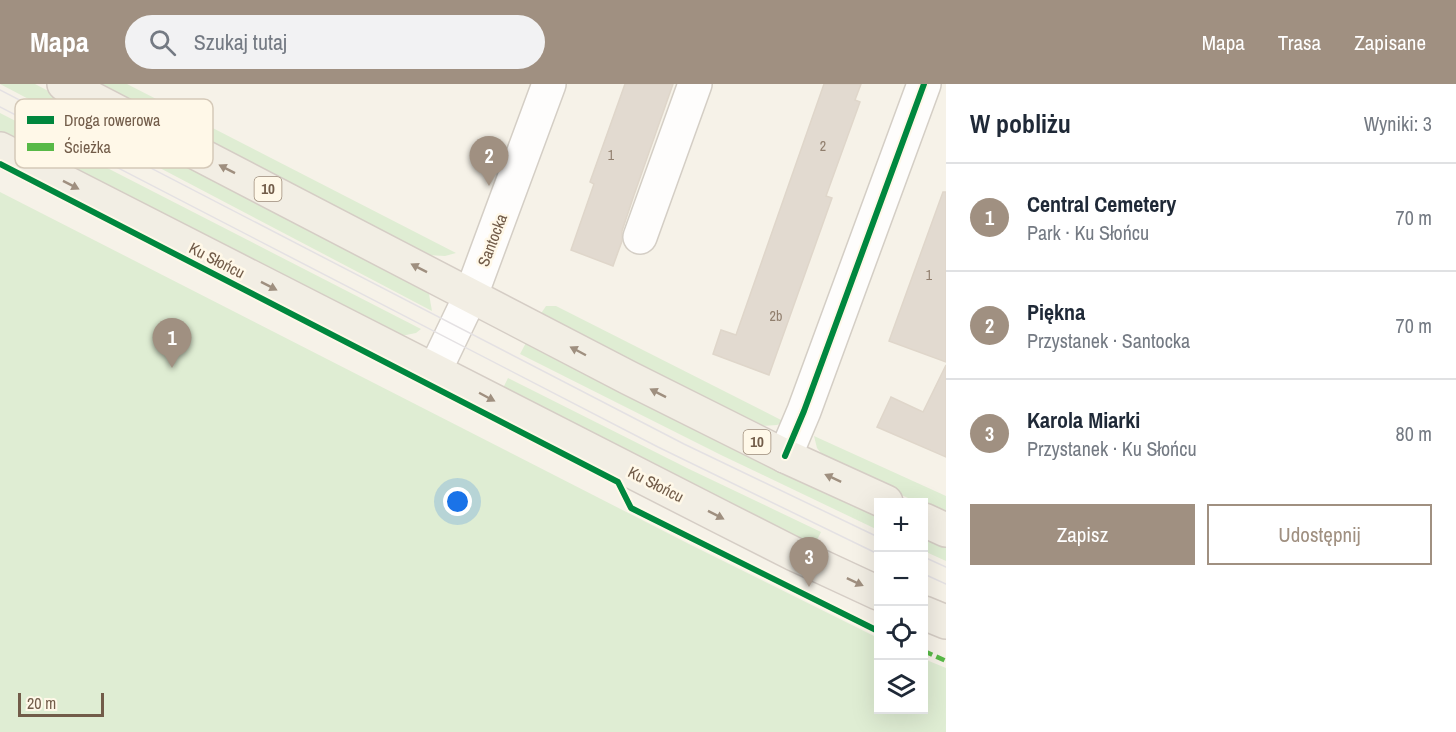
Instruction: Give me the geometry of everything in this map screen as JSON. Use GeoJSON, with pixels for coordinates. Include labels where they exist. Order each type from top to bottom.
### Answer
{"type":"FeatureCollection","features":[{"type":"Feature","properties":{"kind":"main road","name":"10"},"geometry":{"type":"LineString","coordinates":[[64,84],[93,99]]}},
{"type":"Feature","properties":{"kind":"main road","name":"Ku Słońcu"},"geometry":{"type":"LineString","coordinates":[[0,149],[15,157]]}},
{"type":"Feature","properties":{"kind":"main road","name":"10"},"geometry":{"type":"LineString","coordinates":[[213,161],[630,378],[785,456],[877,498]]}},
{"type":"Feature","properties":{"kind":"main road","name":"Ku Słońcu"},"geometry":{"type":"LineString","coordinates":[[37,168],[794,554],[874,591]]}},
{"type":"Feature","properties":{"kind":"main road"},"geometry":{"type":"LineString","coordinates":[[928,522],[946,530]]}},
{"type":"Feature","properties":{"kind":"main road"},"geometry":{"type":"LineString","coordinates":[[928,615],[946,622]]}},
{"type":"Feature","properties":{"kind":"street","name":"Santocka"},"geometry":{"type":"LineString","coordinates":[[471,295],[549,84]]}},
{"type":"Feature","properties":{"kind":"street"},"geometry":{"type":"LineString","coordinates":[[640,237],[695,84]]}},
{"type":"Feature","properties":{"kind":"street"},"geometry":{"type":"LineString","coordinates":[[785,456],[804,411],[924,84]]}},
{"type":"Feature","properties":{"kind":"street"},"geometry":{"type":"LineString","coordinates":[[435,370],[471,295]]}},
{"type":"Feature","properties":{"kind":"green space"},"geometry":{"type":"Polygon","coordinates":[[[0,84],[35,84],[64,99],[29,99],[0,84]]]}},
{"type":"Feature","properties":{"kind":"green space"},"geometry":{"type":"Polygon","coordinates":[[[91,84],[127,84],[156,99],[120,99],[91,84]]]}},
{"type":"Feature","properties":{"kind":"green space"},"geometry":{"type":"Polygon","coordinates":[[[0,113],[15,121],[15,139],[0,131],[0,113]]]}},
{"type":"Feature","properties":{"kind":"green space"},"geometry":{"type":"Polygon","coordinates":[[[213,128],[456,253],[445,256],[427,255],[213,146],[213,128]]]}},
{"type":"Feature","properties":{"kind":"green space"},"geometry":{"type":"Polygon","coordinates":[[[72,168],[107,168],[421,329],[416,333],[401,336],[72,168]]]}},
{"type":"Feature","properties":{"kind":"green space"},"geometry":{"type":"Polygon","coordinates":[[[160,168],[196,168],[423,287],[429,294],[432,311],[160,168]]]}},
{"type":"Feature","properties":{"kind":"green space"},"geometry":{"type":"Polygon","coordinates":[[[0,192],[874,636],[874,714],[928,714],[928,661],[946,668],[946,732],[0,732],[0,192]]]}},
{"type":"Feature","properties":{"kind":"green space"},"geometry":{"type":"Polygon","coordinates":[[[546,306],[556,306],[785,422],[760,426],[540,315],[546,306]]]}},
{"type":"Feature","properties":{"kind":"green space"},"geometry":{"type":"Polygon","coordinates":[[[528,339],[874,511],[874,528],[721,455],[520,354],[528,339]]]}},
{"type":"Feature","properties":{"kind":"green space"},"geometry":{"type":"Polygon","coordinates":[[[508,378],[821,532],[814,546],[502,390],[508,378]]]}},
{"type":"Feature","properties":{"kind":"green space"},"geometry":{"type":"Polygon","coordinates":[[[814,436],[946,496],[946,515],[928,507],[928,498],[908,498],[828,462],[817,448],[814,436]]]}},
{"type":"Feature","properties":{"kind":"green space"},"geometry":{"type":"Polygon","coordinates":[[[928,535],[946,544],[946,561],[928,553],[928,535]]]}},
{"type":"Feature","properties":{"kind":"building"},"geometry":{"type":"Polygon","coordinates":[[[625,84],[673,84],[622,231],[622,241],[613,266],[571,250],[594,184],[590,182],[625,84]]]}},
{"type":"Feature","properties":{"kind":"building"},"geometry":{"type":"Polygon","coordinates":[[[824,84],[861,84],[855,100],[860,102],[826,196],[832,198],[769,375],[713,354],[721,330],[736,335],[824,84]]]}},
{"type":"Feature","properties":{"kind":"building"},"geometry":{"type":"Polygon","coordinates":[[[943,192],[946,192],[946,362],[889,341],[943,192]]]}},
{"type":"Feature","properties":{"kind":"building"},"geometry":{"type":"Polygon","coordinates":[[[946,365],[946,457],[877,427],[891,397],[923,412],[946,365]]]}},
{"type":"Feature","properties":{"kind":"tram line"},"geometry":{"type":"LineString","coordinates":[[0,90],[17,99]]}},
{"type":"Feature","properties":{"kind":"tram line"},"geometry":{"type":"LineString","coordinates":[[0,107],[15,115]]}},
{"type":"Feature","properties":{"kind":"tram line"},"geometry":{"type":"LineString","coordinates":[[118,168],[658,447],[874,552]]}},
{"type":"Feature","properties":{"kind":"tram line"},"geometry":{"type":"LineString","coordinates":[[151,168],[684,444],[874,535]]}},
{"type":"Feature","properties":{"kind":"tram line"},"geometry":{"type":"LineString","coordinates":[[928,559],[946,567]]}},
{"type":"Feature","properties":{"kind":"tram line"},"geometry":{"type":"LineString","coordinates":[[928,576],[946,584]]}},
{"type":"Feature","properties":{"kind":"marked path"},"geometry":{"type":"LineString","coordinates":[[928,653],[946,661]]}},
{"type":"Feature","properties":{"kind":"cycle path"},"geometry":{"type":"LineString","coordinates":[[785,456],[804,411],[924,84]]}},
{"type":"Feature","properties":{"kind":"cycle path"},"geometry":{"type":"LineString","coordinates":[[0,164],[618,482],[631,508],[874,629]]}},
{"type":"Feature","properties":{"kind":"place","name":"Piękna"},"geometry":{"type":"Point","coordinates":[489,186]}},
{"type":"Feature","properties":{"kind":"place","name":"Central Cemetery"},"geometry":{"type":"Point","coordinates":[172,368]}},
{"type":"Feature","properties":{"kind":"place","name":"Karola Miarki"},"geometry":{"type":"Point","coordinates":[809,587]}}]}
